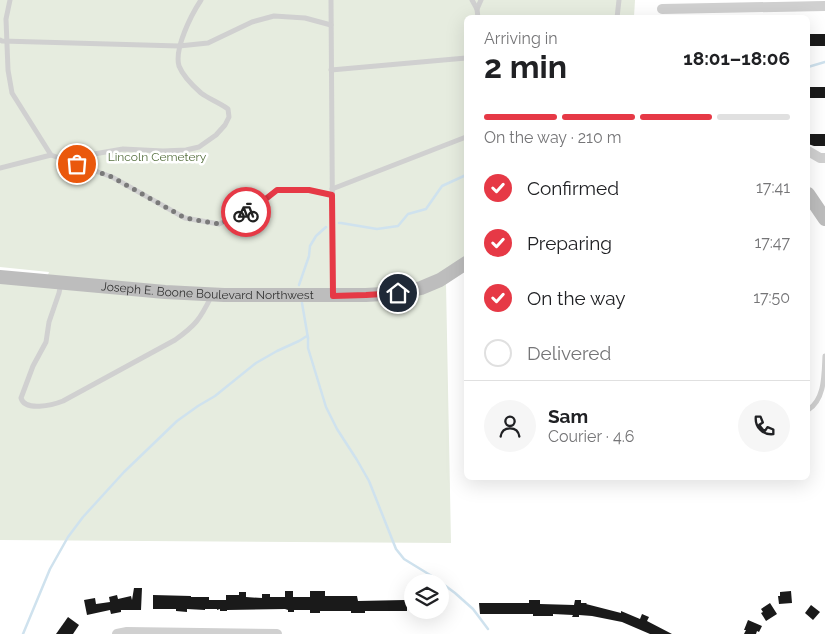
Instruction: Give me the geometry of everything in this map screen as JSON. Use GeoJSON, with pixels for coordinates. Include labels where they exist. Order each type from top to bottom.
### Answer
{"type":"FeatureCollection","features":[{"type":"Feature","properties":{"kind":"main road"},"geometry":{"type":"LineString","coordinates":[[810,197],[825,219]]}},
{"type":"Feature","properties":{"kind":"main road","name":"Joseph E. Boone Boulevard Northwest"},"geometry":{"type":"LineString","coordinates":[[0,277],[165,292],[333,296],[398,293],[421,288],[440,280],[464,264]]}},
{"type":"Feature","properties":{"kind":"street"},"geometry":{"type":"LineString","coordinates":[[662,13],[765,3],[825,6]]}},
{"type":"Feature","properties":{"kind":"street"},"geometry":{"type":"LineString","coordinates":[[810,152],[820,158],[825,158]]}},
{"type":"Feature","properties":{"kind":"street"},"geometry":{"type":"LineString","coordinates":[[117,634],[127,632],[277,634]]}},
{"type":"Feature","properties":{"kind":"lane"},"geometry":{"type":"LineString","coordinates":[[10,0],[2,41],[12,93],[51,154],[112,177],[185,218],[219,224],[253,209],[277,190],[332,192],[464,138]]}},
{"type":"Feature","properties":{"kind":"lane"},"geometry":{"type":"LineString","coordinates":[[77,164],[94,154],[122,149],[163,151],[186,150],[199,147],[216,135],[225,125],[229,117],[228,108],[202,94],[186,78],[179,64],[179,46],[200,0]]}},
{"type":"Feature","properties":{"kind":"lane"},"geometry":{"type":"LineString","coordinates":[[331,0],[333,296]]}},
{"type":"Feature","properties":{"kind":"lane"},"geometry":{"type":"LineString","coordinates":[[472,0],[477,8],[478,15]]}},
{"type":"Feature","properties":{"kind":"lane"},"geometry":{"type":"LineString","coordinates":[[477,8],[481,0]]}},
{"type":"Feature","properties":{"kind":"lane"},"geometry":{"type":"LineString","coordinates":[[617,15],[619,0]]}},
{"type":"Feature","properties":{"kind":"lane"},"geometry":{"type":"LineString","coordinates":[[2,41],[179,46],[208,43],[252,22],[274,16],[305,18],[331,25]]}},
{"type":"Feature","properties":{"kind":"lane"},"geometry":{"type":"LineString","coordinates":[[332,70],[464,58]]}},
{"type":"Feature","properties":{"kind":"lane"},"geometry":{"type":"LineString","coordinates":[[0,168],[51,154]]}},
{"type":"Feature","properties":{"kind":"lane"},"geometry":{"type":"LineString","coordinates":[[61,282],[49,322],[46,342],[33,366],[21,398],[25,404],[50,406],[63,401],[175,340],[190,329],[201,317],[213,294]]}},
{"type":"Feature","properties":{"kind":"lane"},"geometry":{"type":"LineString","coordinates":[[810,408],[817,402],[821,394],[825,356]]}},
{"type":"Feature","properties":{"kind":"green space","name":"Lincoln Cemetery"},"geometry":{"type":"Polygon","coordinates":[[[0,0],[635,0],[634,15],[464,15],[464,267],[446,284],[451,543],[0,540],[0,282],[44,286],[49,272],[0,267],[0,0]]]}},
{"type":"Feature","properties":{"kind":"building"},"geometry":{"type":"Polygon","coordinates":[[[810,34],[825,34],[825,46],[810,46],[810,34]]]}},
{"type":"Feature","properties":{"kind":"building"},"geometry":{"type":"Polygon","coordinates":[[[810,87],[825,87],[825,98],[810,98],[810,87]]]}},
{"type":"Feature","properties":{"kind":"building"},"geometry":{"type":"Polygon","coordinates":[[[810,134],[825,134],[825,146],[810,145],[810,134]]]}},
{"type":"Feature","properties":{"kind":"building"},"geometry":{"type":"Polygon","coordinates":[[[134,588],[142,588],[141,610],[121,610],[121,612],[111,614],[110,610],[87,615],[84,600],[95,598],[96,604],[110,602],[109,597],[117,595],[118,599],[131,596],[132,600],[134,588]]]}},
{"type":"Feature","properties":{"kind":"building"},"geometry":{"type":"Polygon","coordinates":[[[285,591],[293,591],[293,597],[310,597],[310,591],[325,591],[325,596],[357,596],[358,601],[404,600],[404,611],[351,613],[351,611],[320,611],[320,613],[310,613],[310,610],[288,612],[285,609],[220,611],[220,609],[187,609],[187,612],[176,611],[176,609],[153,609],[153,595],[209,597],[209,600],[226,600],[226,595],[239,595],[239,592],[246,592],[246,597],[262,598],[262,594],[270,594],[270,597],[285,597],[285,591]]]}},
{"type":"Feature","properties":{"kind":"building"},"geometry":{"type":"Polygon","coordinates":[[[791,591],[792,603],[779,604],[778,596],[780,596],[780,592],[791,591]]]}},
{"type":"Feature","properties":{"kind":"building"},"geometry":{"type":"Polygon","coordinates":[[[529,600],[540,600],[540,604],[574,605],[575,600],[581,600],[581,603],[621,613],[621,611],[640,619],[642,614],[649,617],[647,621],[672,634],[650,634],[622,622],[592,616],[480,614],[479,603],[529,603],[529,600]]]}},
{"type":"Feature","properties":{"kind":"building"},"geometry":{"type":"Polygon","coordinates":[[[770,603],[777,614],[766,621],[761,613],[763,612],[761,609],[770,603]]]}},
{"type":"Feature","properties":{"kind":"building"},"geometry":{"type":"Polygon","coordinates":[[[811,605],[820,612],[813,620],[805,613],[811,605]]]}},
{"type":"Feature","properties":{"kind":"building"},"geometry":{"type":"Polygon","coordinates":[[[68,617],[79,625],[73,634],[56,634],[68,617]]]}},
{"type":"Feature","properties":{"kind":"building"},"geometry":{"type":"Polygon","coordinates":[[[748,620],[762,626],[759,632],[757,631],[756,634],[744,634],[748,620]]]}},
{"type":"Feature","properties":{"kind":"waterway"},"geometry":{"type":"LineString","coordinates":[[810,66],[825,62]]}},
{"type":"Feature","properties":{"kind":"waterway"},"geometry":{"type":"LineString","coordinates":[[339,223],[377,229],[398,226],[408,214],[426,209],[442,186],[464,176]]}},
{"type":"Feature","properties":{"kind":"waterway"},"geometry":{"type":"LineString","coordinates":[[299,285],[309,256],[310,246],[316,236],[326,227]]}},
{"type":"Feature","properties":{"kind":"waterway"},"geometry":{"type":"LineString","coordinates":[[302,303],[308,348],[326,407],[337,429],[369,481],[396,549],[404,559],[455,593],[473,609],[488,629]]}},
{"type":"Feature","properties":{"kind":"waterway"},"geometry":{"type":"LineString","coordinates":[[23,634],[50,569],[68,537],[83,517],[124,472],[177,421],[215,396],[256,363],[307,336],[308,338]]}},
{"type":"Feature","properties":{"kind":"way so far"},"geometry":{"type":"LineString","coordinates":[[77,164],[112,177],[185,218],[219,224],[246,212]]}},
{"type":"Feature","properties":{"kind":"route"},"geometry":{"type":"LineString","coordinates":[[246,212],[253,209],[277,190],[309,190],[332,195],[333,296],[398,293]]}}]}
